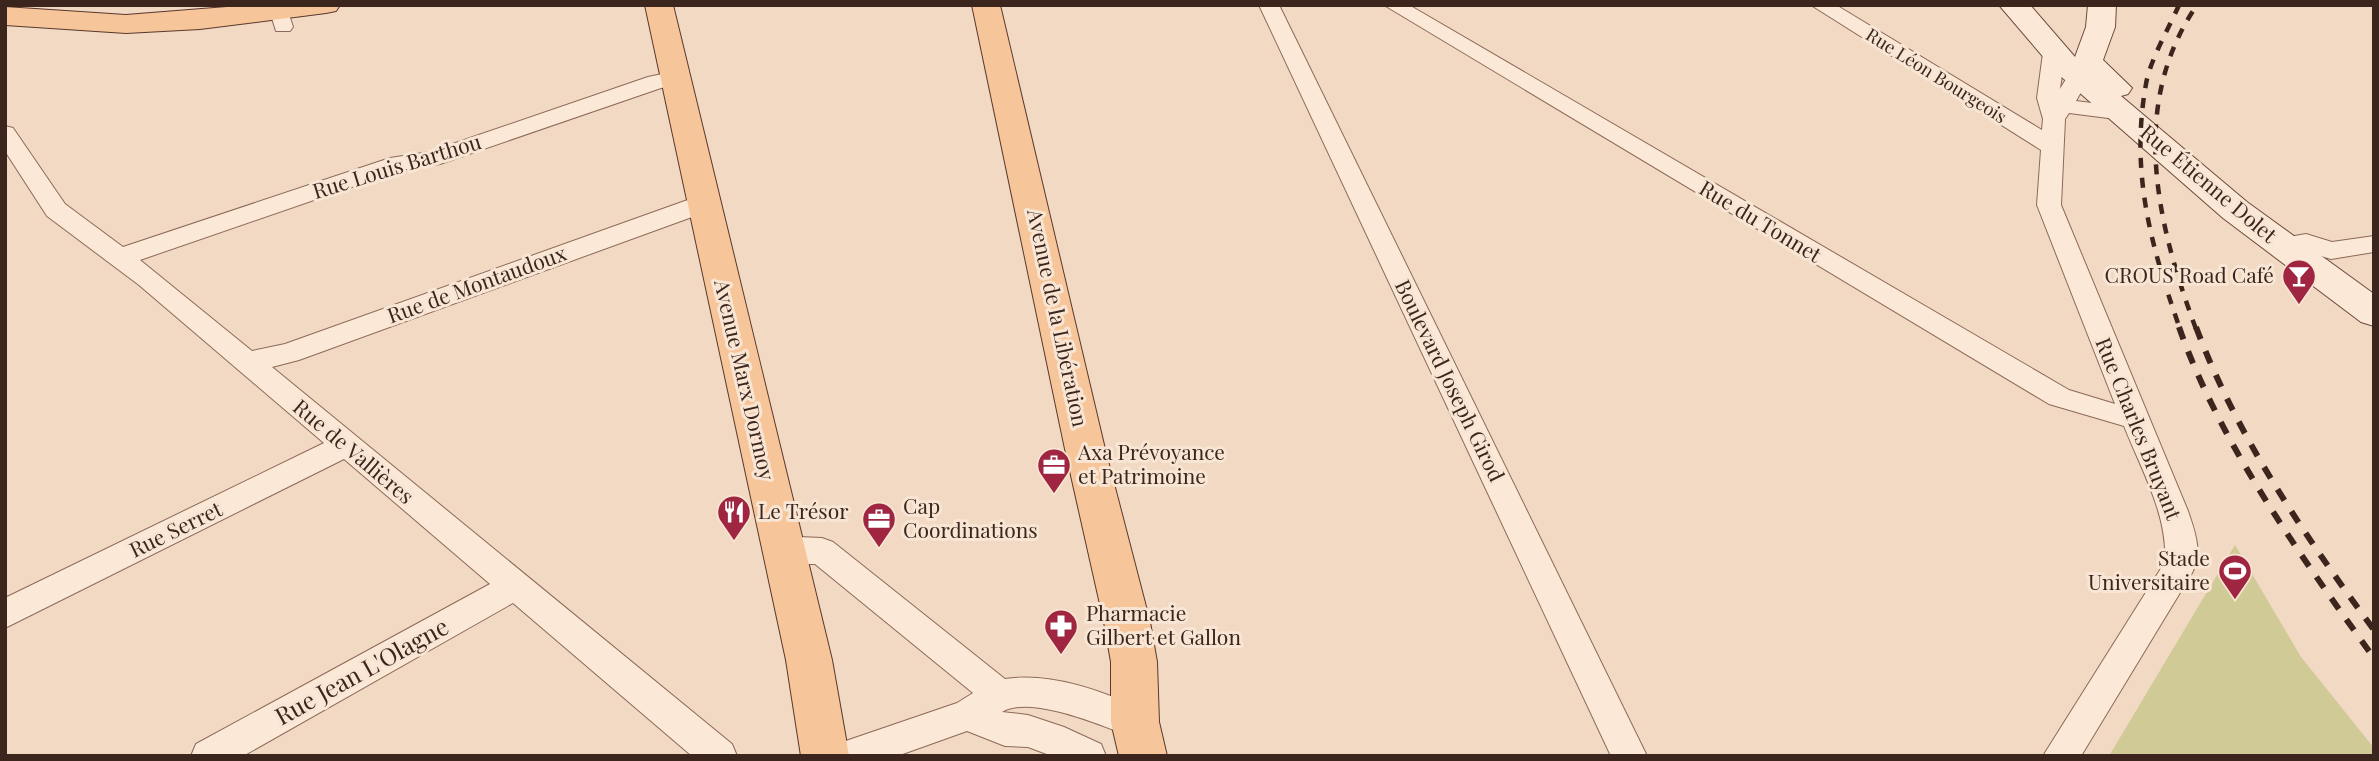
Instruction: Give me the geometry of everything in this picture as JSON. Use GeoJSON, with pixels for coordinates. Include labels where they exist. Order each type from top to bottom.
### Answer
{"type":"FeatureCollection","features":[{"type":"Feature","properties":{"kind":"main road"},"geometry":{"type":"LineString","coordinates":[[5,16],[126,24],[282,19],[326,5]]}},
{"type":"Feature","properties":{"kind":"main road","name":"Avenue Marx Dormoy"},"geometry":{"type":"LineString","coordinates":[[659,5],[811,672],[825,756]]}},
{"type":"Feature","properties":{"kind":"main road","name":"Avenue de la Libération"},"geometry":{"type":"LineString","coordinates":[[986,5],[1085,449],[1127,622],[1134,662],[1139,739]]}},
{"type":"Feature","properties":{"kind":"main road"},"geometry":{"type":"LineString","coordinates":[[2077,63],[2104,16],[2102,5]]}},
{"type":"Feature","properties":{"kind":"main road"},"geometry":{"type":"LineString","coordinates":[[2021,12],[2077,63]]}},
{"type":"Feature","properties":{"kind":"main road"},"geometry":{"type":"LineString","coordinates":[[2021,12],[2063,38],[2077,63]]}},
{"type":"Feature","properties":{"kind":"main road","name":"Rue Étienne Dolet"},"geometry":{"type":"LineString","coordinates":[[2077,63],[2124,113],[2281,246],[2321,259],[2374,284]]}},
{"type":"Feature","properties":{"kind":"main road","name":"Rue Étienne Dolet"},"geometry":{"type":"LineString","coordinates":[[2077,63],[2178,141],[2321,259],[2374,313]]}},
{"type":"Feature","properties":{"kind":"street","name":"Boulevard Joseph Girod"},"geometry":{"type":"LineString","coordinates":[[1269,5],[1629,756]]}},
{"type":"Feature","properties":{"kind":"street","name":"Rue du Tonnet"},"geometry":{"type":"LineString","coordinates":[[1394,5],[2059,397],[2094,409],[2134,416]]}},
{"type":"Feature","properties":{"kind":"street","name":"Rue Léon Bourgeois"},"geometry":{"type":"LineString","coordinates":[[1821,5],[2056,124]]}},
{"type":"Feature","properties":{"kind":"street","name":"Rue Charles Bruyant"},"geometry":{"type":"LineString","coordinates":[[2061,756],[2181,564],[2182,541],[2173,511],[2049,205],[2056,124],[2077,63]]}},
{"type":"Feature","properties":{"kind":"street","name":"Rue Louis Barthou"},"geometry":{"type":"LineString","coordinates":[[118,258],[398,163],[432,159],[656,82],[677,78]]}},
{"type":"Feature","properties":{"kind":"street"},"geometry":{"type":"LineString","coordinates":[[2056,124],[2124,113]]}},
{"type":"Feature","properties":{"kind":"street","name":"Rue de Vallières"},"geometry":{"type":"LineString","coordinates":[[5,133],[56,209],[247,362],[719,756]]}},
{"type":"Feature","properties":{"kind":"street","name":"Rue de Montaudoux"},"geometry":{"type":"LineString","coordinates":[[247,362],[289,353],[705,204]]}},
{"type":"Feature","properties":{"kind":"street"},"geometry":{"type":"LineString","coordinates":[[2321,259],[2374,244]]}},
{"type":"Feature","properties":{"kind":"street","name":"Rue Serret"},"geometry":{"type":"LineString","coordinates":[[5,614],[307,466],[345,444]]}},
{"type":"Feature","properties":{"kind":"street"},"geometry":{"type":"LineString","coordinates":[[784,556],[799,551],[822,551],[1000,695]]}},
{"type":"Feature","properties":{"kind":"street","name":"Rue Jean L'Olagne"},"geometry":{"type":"LineString","coordinates":[[209,756],[514,587]]}},
{"type":"Feature","properties":{"kind":"street"},"geometry":{"type":"LineString","coordinates":[[850,756],[968,715],[1000,695],[1026,691],[1096,705],[1139,739]]}},
{"type":"Feature","properties":{"kind":"street"},"geometry":{"type":"LineString","coordinates":[[968,715],[1005,730],[1028,731],[1052,738],[1088,756]]}},
{"type":"Feature","properties":{"kind":"shaded area","name":"Stade Universitaire"},"geometry":{"type":"Polygon","coordinates":[[[2235,545],[2301,657],[2374,748],[2374,756],[2109,756],[2235,545]]]}},
{"type":"Feature","properties":{"kind":"railway"},"geometry":{"type":"LineString","coordinates":[[2179,5],[2148,75],[2140,148],[2142,179],[2152,238],[2180,329]]}},
{"type":"Feature","properties":{"kind":"railway"},"geometry":{"type":"LineString","coordinates":[[2196,329],[2170,248],[2161,207],[2156,165],[2156,124],[2162,83],[2176,43],[2197,5]]}},
{"type":"Feature","properties":{"kind":"railway"},"geometry":{"type":"LineString","coordinates":[[2179,327],[2196,371],[2240,457],[2291,540],[2374,658]]}},
{"type":"Feature","properties":{"kind":"railway"},"geometry":{"type":"LineString","coordinates":[[2196,327],[2231,408],[2274,485],[2374,630]]}},
{"type":"Feature","properties":{"kind":"place","name":"CROUS Road Café"},"geometry":{"type":"Point","coordinates":[2299,306]}},
{"type":"Feature","properties":{"kind":"place","name":"Axa Prévoyance et Patrimoine"},"geometry":{"type":"Point","coordinates":[1054,495]}},
{"type":"Feature","properties":{"kind":"place","name":"Le Trésor"},"geometry":{"type":"Point","coordinates":[734,542]}},
{"type":"Feature","properties":{"kind":"place","name":"Cap Coordinations"},"geometry":{"type":"Point","coordinates":[879,549]}},
{"type":"Feature","properties":{"kind":"place","name":"Stade Universitaire"},"geometry":{"type":"Point","coordinates":[2235,601]}},
{"type":"Feature","properties":{"kind":"place","name":"Pharmacie Gilbert et Gallon"},"geometry":{"type":"Point","coordinates":[1061,656]}}]}
